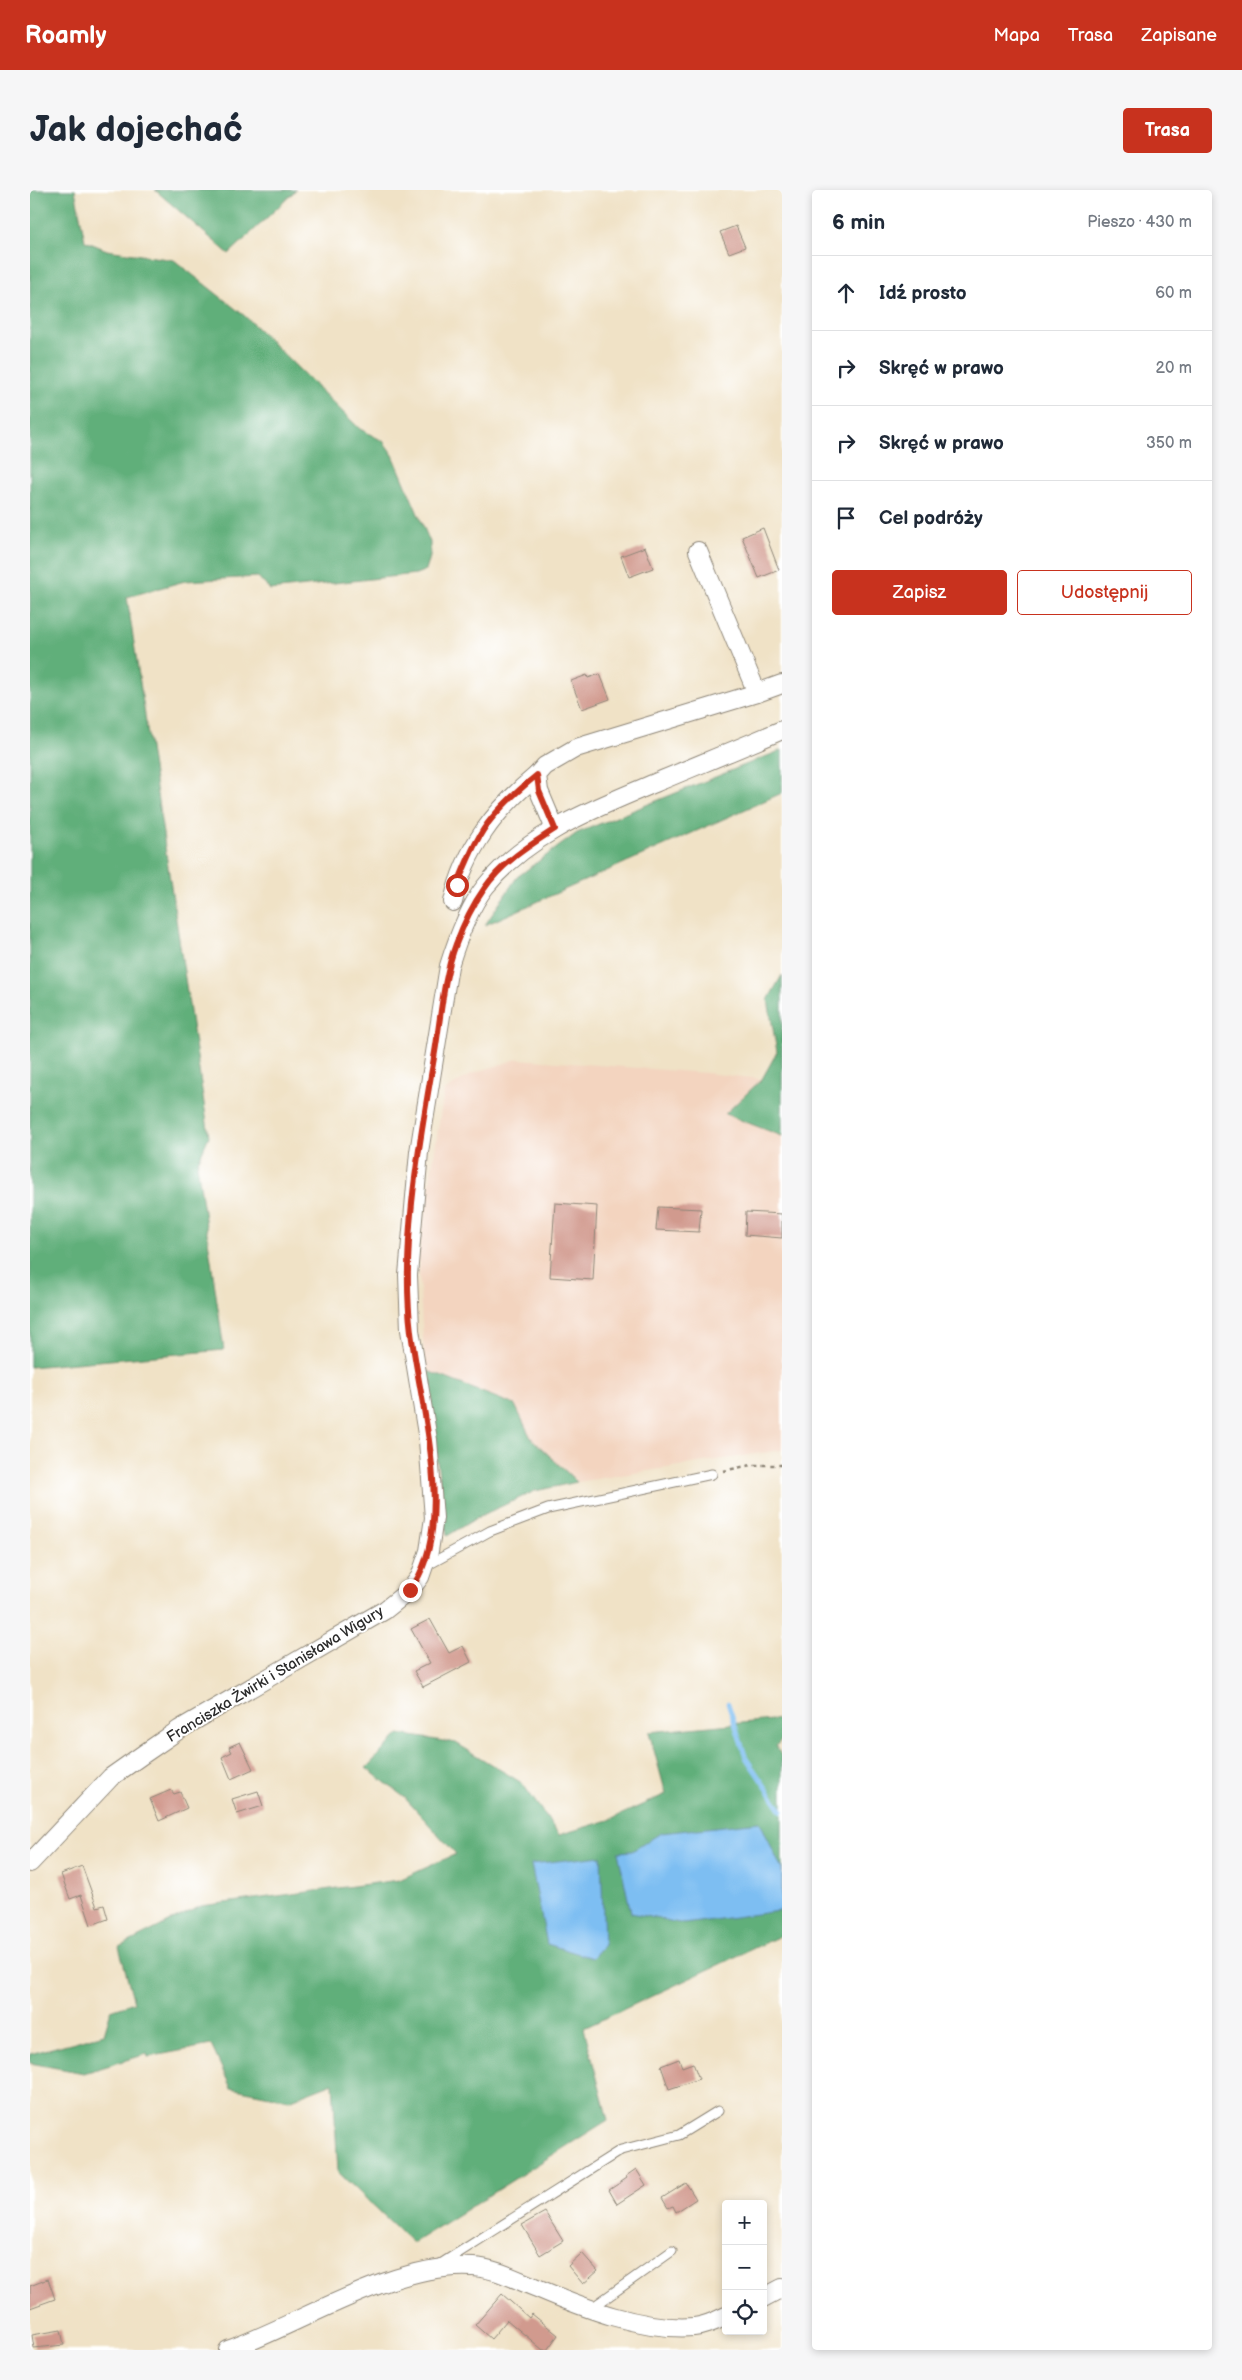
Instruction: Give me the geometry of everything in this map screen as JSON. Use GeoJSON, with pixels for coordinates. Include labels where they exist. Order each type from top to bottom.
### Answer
{"type":"FeatureCollection","features":[{"type":"Feature","properties":{"kind":"street"},"geometry":{"type":"LineString","coordinates":[[698,551],[757,693]]}},
{"type":"Feature","properties":{"kind":"street"},"geometry":{"type":"LineString","coordinates":[[453,902],[457,885],[472,852],[491,819],[544,766],[576,748],[782,684]]}},
{"type":"Feature","properties":{"kind":"street","name":"Franciszka Żwirki i Stanisława Wigury"},"geometry":{"type":"LineString","coordinates":[[30,1863],[111,1777],[180,1729],[385,1610],[410,1590],[420,1577],[429,1551],[434,1518],[433,1486],[410,1330],[408,1275],[419,1152],[449,966],[456,944],[484,888],[513,857],[555,829],[586,812],[782,730]]}},
{"type":"Feature","properties":{"kind":"street"},"geometry":{"type":"LineString","coordinates":[[537,775],[539,791],[555,829]]}},
{"type":"Feature","properties":{"kind":"street"},"geometry":{"type":"LineString","coordinates":[[228,2350],[288,2325],[327,2304],[415,2273],[453,2267],[485,2269],[506,2275],[589,2310],[632,2320],[677,2327],[695,2327],[722,2317]]}},
{"type":"Feature","properties":{"kind":"street"},"geometry":{"type":"LineString","coordinates":[[767,2296],[782,2288]]}},
{"type":"Feature","properties":{"kind":"lane"},"geometry":{"type":"LineString","coordinates":[[424,1567],[490,1531],[548,1509],[712,1474]]}},
{"type":"Feature","properties":{"kind":"lane"},"geometry":{"type":"LineString","coordinates":[[431,2271],[621,2150],[679,2135],[718,2111]]}},
{"type":"Feature","properties":{"kind":"lane"},"geometry":{"type":"LineString","coordinates":[[589,2310],[672,2251]]}},
{"type":"Feature","properties":{"kind":"path"},"geometry":{"type":"LineString","coordinates":[[712,1474],[751,1465],[782,1465]]}},
{"type":"Feature","properties":{"kind":"shaded area"},"geometry":{"type":"Polygon","coordinates":[[[517,1059],[762,1079],[725,1114],[782,1136],[782,1450],[577,1482],[531,1438],[515,1405],[425,1370],[418,1257],[444,1091],[471,1074],[517,1059]]]}},
{"type":"Feature","properties":{"kind":"green space"},"geometry":{"type":"Polygon","coordinates":[[[30,190],[75,190],[85,241],[107,250],[174,260],[246,317],[360,429],[383,441],[393,455],[430,542],[430,557],[426,570],[416,574],[270,590],[258,577],[185,581],[127,597],[209,1136],[197,1164],[224,1350],[30,1367],[30,190]]]}},
{"type":"Feature","properties":{"kind":"green space"},"geometry":{"type":"Polygon","coordinates":[[[155,190],[296,190],[229,254],[155,190]]]}},
{"type":"Feature","properties":{"kind":"green space"},"geometry":{"type":"Polygon","coordinates":[[[782,750],[782,793],[485,925],[517,877],[577,833],[782,750]]]}},
{"type":"Feature","properties":{"kind":"green space"},"geometry":{"type":"Polygon","coordinates":[[[782,975],[782,1136],[725,1114],[762,1079],[777,1052],[768,1000],[782,975]]]}},
{"type":"Feature","properties":{"kind":"green space"},"geometry":{"type":"Polygon","coordinates":[[[425,1370],[515,1405],[531,1438],[577,1482],[535,1491],[478,1517],[447,1536],[425,1370]]]}},
{"type":"Feature","properties":{"kind":"green space"},"geometry":{"type":"Polygon","coordinates":[[[782,1719],[782,1739],[776,1746],[782,1757],[782,1935],[584,2028],[608,2120],[413,2243],[338,2172],[333,2083],[289,2100],[231,2088],[211,2045],[148,2057],[147,2054],[84,2073],[30,2063],[30,2054],[104,2034],[111,2010],[134,2002],[119,1947],[201,1906],[399,1880],[456,1854],[404,1797],[366,1768],[399,1734],[456,1743],[522,1783],[559,1835],[609,1820],[666,1794],[649,1732],[782,1719]]]}},
{"type":"Feature","properties":{"kind":"water"},"geometry":{"type":"Polygon","coordinates":[[[760,1822],[782,1870],[782,1907],[779,1911],[684,1924],[631,1913],[618,1852],[632,1851],[661,1833],[760,1822]]]}},
{"type":"Feature","properties":{"kind":"water"},"geometry":{"type":"Polygon","coordinates":[[[601,1856],[604,1945],[592,1958],[547,1944],[531,1864],[601,1856]]]}},
{"type":"Feature","properties":{"kind":"building"},"geometry":{"type":"Polygon","coordinates":[[[736,226],[745,247],[729,253],[720,232],[736,226]]]}},
{"type":"Feature","properties":{"kind":"building"},"geometry":{"type":"Polygon","coordinates":[[[763,528],[779,570],[759,578],[742,537],[763,528]]]}},
{"type":"Feature","properties":{"kind":"building"},"geometry":{"type":"Polygon","coordinates":[[[645,547],[653,568],[629,577],[621,556],[645,547]]]}},
{"type":"Feature","properties":{"kind":"building"},"geometry":{"type":"Polygon","coordinates":[[[600,674],[610,699],[582,709],[571,681],[587,675],[588,678],[600,674]]]}},
{"type":"Feature","properties":{"kind":"building"},"geometry":{"type":"Polygon","coordinates":[[[555,1203],[597,1206],[593,1280],[550,1277],[555,1203]]]}},
{"type":"Feature","properties":{"kind":"building"},"geometry":{"type":"Polygon","coordinates":[[[658,1207],[701,1209],[699,1232],[656,1230],[658,1207]]]}},
{"type":"Feature","properties":{"kind":"building"},"geometry":{"type":"Polygon","coordinates":[[[746,1212],[782,1214],[782,1238],[745,1235],[746,1212]]]}},
{"type":"Feature","properties":{"kind":"building"},"geometry":{"type":"Polygon","coordinates":[[[430,1619],[449,1653],[463,1646],[471,1662],[423,1687],[414,1671],[430,1663],[411,1629],[430,1619]]]}},
{"type":"Feature","properties":{"kind":"building"},"geometry":{"type":"Polygon","coordinates":[[[240,1742],[253,1769],[231,1779],[222,1757],[232,1752],[229,1747],[240,1742]]]}},
{"type":"Feature","properties":{"kind":"building"},"geometry":{"type":"Polygon","coordinates":[[[171,1790],[174,1794],[180,1792],[187,1808],[159,1821],[150,1799],[171,1790]]]}},
{"type":"Feature","properties":{"kind":"building"},"geometry":{"type":"Polygon","coordinates":[[[258,1791],[263,1806],[237,1814],[232,1799],[258,1791]]]}},
{"type":"Feature","properties":{"kind":"building"},"geometry":{"type":"Polygon","coordinates":[[[82,1866],[97,1907],[104,1905],[108,1919],[91,1925],[81,1895],[70,1899],[61,1874],[82,1866]]]}},
{"type":"Feature","properties":{"kind":"building"},"geometry":{"type":"Polygon","coordinates":[[[679,2059],[682,2067],[693,2063],[699,2079],[669,2089],[661,2066],[679,2059]]]}},
{"type":"Feature","properties":{"kind":"building"},"geometry":{"type":"Polygon","coordinates":[[[636,2169],[646,2185],[617,2204],[609,2190],[627,2178],[626,2176],[636,2169]]]}},
{"type":"Feature","properties":{"kind":"building"},"geometry":{"type":"Polygon","coordinates":[[[686,2183],[696,2199],[676,2212],[673,2206],[668,2208],[662,2198],[686,2183]]]}},
{"type":"Feature","properties":{"kind":"building"},"geometry":{"type":"Polygon","coordinates":[[[545,2212],[563,2241],[540,2255],[522,2225],[545,2212]]]}},
{"type":"Feature","properties":{"kind":"building"},"geometry":{"type":"Polygon","coordinates":[[[582,2253],[598,2271],[583,2284],[568,2266],[582,2253]]]}},
{"type":"Feature","properties":{"kind":"building"},"geometry":{"type":"Polygon","coordinates":[[[48,2279],[55,2299],[30,2308],[30,2286],[48,2279]]]}},
{"type":"Feature","properties":{"kind":"building"},"geometry":{"type":"Polygon","coordinates":[[[502,2294],[529,2318],[532,2314],[558,2335],[547,2350],[543,2350],[507,2320],[491,2339],[475,2325],[502,2294]]]}},
{"type":"Feature","properties":{"kind":"building"},"geometry":{"type":"Polygon","coordinates":[[[61,2330],[64,2345],[34,2348],[32,2335],[61,2330]]]}},
{"type":"Feature","properties":{"kind":"waterway"},"geometry":{"type":"LineString","coordinates":[[728,1703],[746,1758],[782,1811]]}},
{"type":"Feature","properties":{"kind":"route"},"geometry":{"type":"LineString","coordinates":[[410,1590],[420,1577],[429,1551],[434,1518],[428,1440],[410,1330],[408,1275],[412,1212],[429,1084],[449,966],[456,944],[472,910],[484,888],[513,857],[555,829],[539,791],[537,775],[517,792],[491,819],[472,852],[457,885]]}}]}
